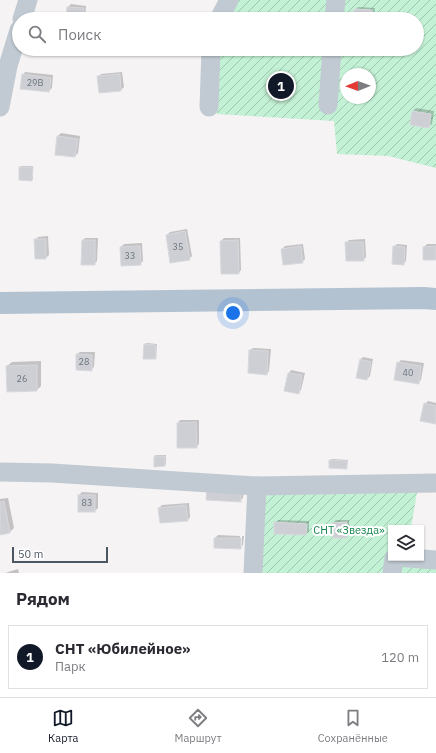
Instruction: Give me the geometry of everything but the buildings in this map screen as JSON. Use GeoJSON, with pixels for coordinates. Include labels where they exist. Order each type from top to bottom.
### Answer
{"type":"FeatureCollection","features":[{"type":"Feature","properties":{"kind":"main road"},"geometry":{"type":"LineString","coordinates":[[0,303],[436,299]]}},
{"type":"Feature","properties":{"kind":"street"},"geometry":{"type":"LineString","coordinates":[[24,12],[28,0]]}},
{"type":"Feature","properties":{"kind":"street"},"geometry":{"type":"LineString","coordinates":[[223,12],[230,0]]}},
{"type":"Feature","properties":{"kind":"street"},"geometry":{"type":"LineString","coordinates":[[335,12],[336,0]]}},
{"type":"Feature","properties":{"kind":"street"},"geometry":{"type":"LineString","coordinates":[[0,107],[12,53]]}},
{"type":"Feature","properties":{"kind":"street"},"geometry":{"type":"LineString","coordinates":[[209,107],[210,56]]}},
{"type":"Feature","properties":{"kind":"street"},"geometry":{"type":"LineString","coordinates":[[328,106],[332,56]]}},
{"type":"Feature","properties":{"kind":"street"},"geometry":{"type":"LineString","coordinates":[[0,472],[52,473],[258,486],[435,483]]}},
{"type":"Feature","properties":{"kind":"street"},"geometry":{"type":"LineString","coordinates":[[253,573],[258,486]]}},
{"type":"Feature","properties":{"kind":"street"},"geometry":{"type":"LineString","coordinates":[[424,559],[436,560]]}},
{"type":"Feature","properties":{"kind":"street"},"geometry":{"type":"LineString","coordinates":[[392,573],[394,561]]}},
{"type":"Feature","properties":{"kind":"green space"},"geometry":{"type":"Polygon","coordinates":[[[234,0],[436,0],[436,168],[388,156],[337,154],[334,121],[217,114],[214,73],[215,56],[424,56],[424,12],[228,12],[234,0]]]}},
{"type":"Feature","properties":{"kind":"green space","name":"СНТ «Звезда»"},"geometry":{"type":"Polygon","coordinates":[[[418,487],[412,525],[388,525],[388,561],[418,561],[436,563],[436,573],[260,573],[265,491],[418,487]]]}},
{"type":"Feature","properties":{"kind":"place","name":"СНТ «Юбилейное»"},"geometry":{"type":"Point","coordinates":[281,86]}}]}
